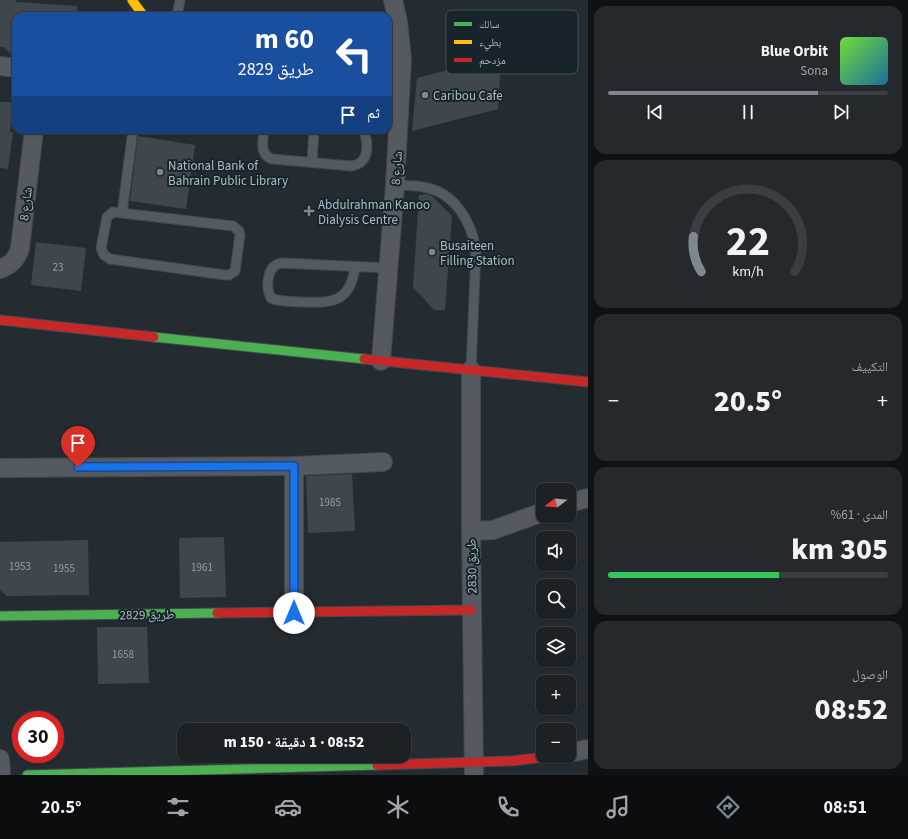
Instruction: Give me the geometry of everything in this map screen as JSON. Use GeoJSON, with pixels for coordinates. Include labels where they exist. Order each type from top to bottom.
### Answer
{"type":"FeatureCollection","features":[{"type":"Feature","properties":{"kind":"street"},"geometry":{"type":"LineString","coordinates":[[132,0],[144,10]]}},
{"type":"Feature","properties":{"kind":"street","name":"شارع 8"},"geometry":{"type":"LineString","coordinates":[[381,361],[395,185],[394,93],[402,59],[398,22],[392,0]]}},
{"type":"Feature","properties":{"kind":"street"},"geometry":{"type":"LineString","coordinates":[[0,66],[12,68]]}},
{"type":"Feature","properties":{"kind":"street","name":"شارع 8"},"geometry":{"type":"LineString","coordinates":[[0,268],[5,267],[18,256],[34,134]]}},
{"type":"Feature","properties":{"kind":"street"},"geometry":{"type":"LineString","coordinates":[[0,320],[588,382]]}},
{"type":"Feature","properties":{"kind":"street","name":"طريق 2830"},"geometry":{"type":"LineString","coordinates":[[470,370],[470,531],[474,769]]}},
{"type":"Feature","properties":{"kind":"street"},"geometry":{"type":"LineString","coordinates":[[0,468],[294,466],[383,462]]}},
{"type":"Feature","properties":{"kind":"street"},"geometry":{"type":"LineString","coordinates":[[294,466],[294,613]]}},
{"type":"Feature","properties":{"kind":"street"},"geometry":{"type":"LineString","coordinates":[[576,501],[588,498]]}},
{"type":"Feature","properties":{"kind":"street"},"geometry":{"type":"LineString","coordinates":[[470,531],[482,532],[493,530],[536,515]]}},
{"type":"Feature","properties":{"kind":"street","name":"طريق 2829"},"geometry":{"type":"LineString","coordinates":[[0,616],[472,610]]}},
{"type":"Feature","properties":{"kind":"street"},"geometry":{"type":"LineString","coordinates":[[576,752],[588,749]]}},
{"type":"Feature","properties":{"kind":"street"},"geometry":{"type":"LineString","coordinates":[[27,775],[474,769],[512,761],[536,758]]}},
{"type":"Feature","properties":{"kind":"street"},"geometry":{"type":"LineString","coordinates":[[0,759],[1,775]]}},
{"type":"Feature","properties":{"kind":"lane"},"geometry":{"type":"LineString","coordinates":[[178,12],[180,0]]}},
{"type":"Feature","properties":{"kind":"lane"},"geometry":{"type":"LineString","coordinates":[[122,213],[132,134]]}},
{"type":"Feature","properties":{"kind":"lane"},"geometry":{"type":"LineString","coordinates":[[264,134],[262,148],[268,158],[351,166],[359,164],[365,157],[365,134]]}},
{"type":"Feature","properties":{"kind":"lane"},"geometry":{"type":"LineString","coordinates":[[312,162],[314,134]]}},
{"type":"Feature","properties":{"kind":"lane"},"geometry":{"type":"LineString","coordinates":[[395,185],[424,187],[437,192],[455,204],[468,222],[474,235],[476,250],[470,370]]}},
{"type":"Feature","properties":{"kind":"lane"},"geometry":{"type":"LineString","coordinates":[[113,212],[122,213],[232,226],[239,231],[240,235],[235,271],[225,276],[110,259],[104,255],[101,248],[107,216],[113,212]]}},
{"type":"Feature","properties":{"kind":"lane"},"geometry":{"type":"LineString","coordinates":[[356,267],[354,279],[350,287],[338,298],[329,302],[280,301],[271,298],[269,294],[271,268],[278,263],[388,268]]}},
{"type":"Feature","properties":{"kind":"building"},"geometry":{"type":"Polygon","coordinates":[[[0,0],[16,0],[16,2],[77,6],[77,12],[12,12],[12,55],[4,47],[0,47],[0,0]]]}},
{"type":"Feature","properties":{"kind":"building"},"geometry":{"type":"Polygon","coordinates":[[[446,70],[446,74],[500,74],[498,109],[412,131],[417,78],[446,70]]]}},
{"type":"Feature","properties":{"kind":"building"},"geometry":{"type":"Polygon","coordinates":[[[0,102],[12,102],[10,132],[13,134],[8,169],[0,168],[0,102]]]}},
{"type":"Feature","properties":{"kind":"building","name":"National Bank of Bahrain Public Library"},"geometry":{"type":"Polygon","coordinates":[[[138,136],[195,145],[186,209],[130,201],[138,136]]]}},
{"type":"Feature","properties":{"kind":"building","name":"Busaiteen Filling Station"},"geometry":{"type":"Polygon","coordinates":[[[427,194],[432,196],[452,216],[445,310],[434,310],[413,287],[419,195],[427,194]]]}},
{"type":"Feature","properties":{"kind":"building"},"geometry":{"type":"Polygon","coordinates":[[[36,242],[86,248],[81,291],[31,285],[36,242]]]}},
{"type":"Feature","properties":{"kind":"building"},"geometry":{"type":"Polygon","coordinates":[[[352,474],[355,531],[308,533],[306,476],[352,474]]]}},
{"type":"Feature","properties":{"kind":"building"},"geometry":{"type":"Polygon","coordinates":[[[224,537],[226,597],[180,598],[179,538],[224,537]]]}},
{"type":"Feature","properties":{"kind":"building"},"geometry":{"type":"Polygon","coordinates":[[[88,540],[89,595],[7,596],[0,590],[0,542],[88,540]]]}},
{"type":"Feature","properties":{"kind":"building"},"geometry":{"type":"Polygon","coordinates":[[[97,627],[147,627],[149,683],[98,684],[97,627]]]}},
{"type":"Feature","properties":{"kind":"traffic: fast"},"geometry":{"type":"LineString","coordinates":[[154,337],[364,359]]}},
{"type":"Feature","properties":{"kind":"traffic: fast"},"geometry":{"type":"LineString","coordinates":[[0,616],[217,613]]}},
{"type":"Feature","properties":{"kind":"traffic: fast"},"geometry":{"type":"LineString","coordinates":[[27,775],[377,765]]}},
{"type":"Feature","properties":{"kind":"traffic: slow"},"geometry":{"type":"LineString","coordinates":[[132,0],[141,12]]}},
{"type":"Feature","properties":{"kind":"traffic: jam"},"geometry":{"type":"LineString","coordinates":[[0,320],[154,337]]}},
{"type":"Feature","properties":{"kind":"traffic: jam"},"geometry":{"type":"LineString","coordinates":[[364,359],[588,382]]}},
{"type":"Feature","properties":{"kind":"traffic: jam"},"geometry":{"type":"LineString","coordinates":[[217,613],[471,610]]}},
{"type":"Feature","properties":{"kind":"traffic: jam"},"geometry":{"type":"LineString","coordinates":[[377,765],[512,761],[536,758]]}},
{"type":"Feature","properties":{"kind":"place","name":"Caribou Cafe"},"geometry":{"type":"Point","coordinates":[425,95]}},
{"type":"Feature","properties":{"kind":"place","name":"National Bank of Bahrain Public Library"},"geometry":{"type":"Point","coordinates":[160,172]}},
{"type":"Feature","properties":{"kind":"place","name":"Abdulrahman Kanoo Dialysis Centre"},"geometry":{"type":"Point","coordinates":[309,211]}},
{"type":"Feature","properties":{"kind":"place","name":"Busaiteen Filling Station"},"geometry":{"type":"Point","coordinates":[432,252]}},
{"type":"Feature","properties":{"kind":"route"},"geometry":{"type":"LineString","coordinates":[[78,467],[294,466],[294,613]]}}]}
